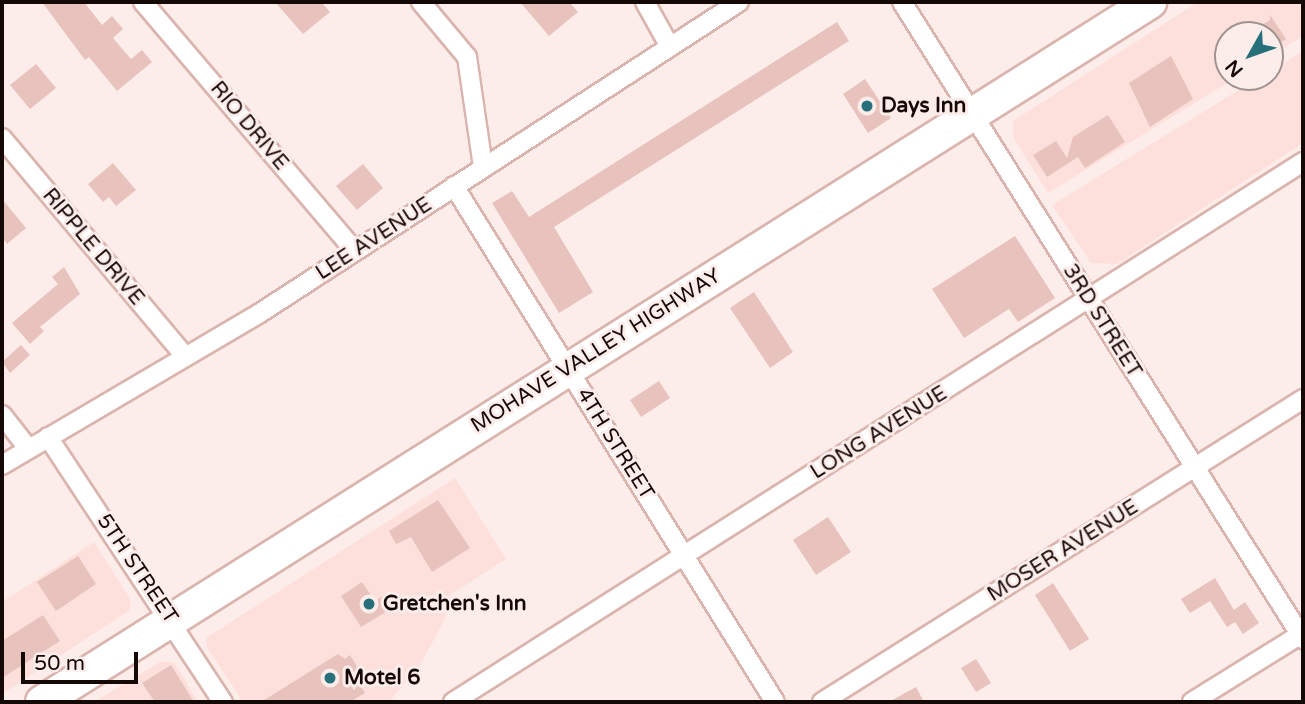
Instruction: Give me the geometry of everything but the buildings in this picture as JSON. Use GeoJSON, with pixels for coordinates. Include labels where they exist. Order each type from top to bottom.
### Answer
{"type":"FeatureCollection","features":[{"type":"Feature","properties":{"kind":"highway","name":"MOHAVE VALLEY HIGHWAY"},"geometry":{"type":"LineString","coordinates":[[42,702],[1150,2]]}},
{"type":"Feature","properties":{"kind":"street","name":"RIO DRIVE"},"geometry":{"type":"LineString","coordinates":[[143,2],[355,250]]}},
{"type":"Feature","properties":{"kind":"street"},"geometry":{"type":"LineString","coordinates":[[421,2],[467,58],[483,167]]}},
{"type":"Feature","properties":{"kind":"street"},"geometry":{"type":"LineString","coordinates":[[645,2],[670,47]]}},
{"type":"Feature","properties":{"kind":"street","name":"LEE AVENUE"},"geometry":{"type":"LineString","coordinates":[[2,465],[355,250],[739,2]]}},
{"type":"Feature","properties":{"kind":"street","name":"3RD STREET"},"geometry":{"type":"LineString","coordinates":[[902,2],[1302,635]]}},
{"type":"Feature","properties":{"kind":"street","name":"RIPPLE DRIVE"},"geometry":{"type":"LineString","coordinates":[[2,138],[184,356]]}},
{"type":"Feature","properties":{"kind":"street","name":"LONG AVENUE"},"geometry":{"type":"LineString","coordinates":[[453,702],[1303,162]]}},
{"type":"Feature","properties":{"kind":"street","name":"4TH STREET"},"geometry":{"type":"LineString","coordinates":[[454,186],[775,702]]}},
{"type":"Feature","properties":{"kind":"street","name":"MOSER AVENUE"},"geometry":{"type":"LineString","coordinates":[[822,702],[1303,399]]}},
{"type":"Feature","properties":{"kind":"street"},"geometry":{"type":"LineString","coordinates":[[2,415],[28,448]]}},
{"type":"Feature","properties":{"kind":"street","name":"5TH STREET"},"geometry":{"type":"LineString","coordinates":[[48,437],[223,702]]}},
{"type":"Feature","properties":{"kind":"street"},"geometry":{"type":"LineString","coordinates":[[1192,702],[1302,635]]}},
{"type":"Feature","properties":{"kind":"shaded area"},"geometry":{"type":"Polygon","coordinates":[[[1198,2],[1303,2],[1303,36],[1284,48],[1284,21],[1214,21],[1214,91],[1048,193],[1014,139],[1013,121],[1198,2]]]}},
{"type":"Feature","properties":{"kind":"shaded area"},"geometry":{"type":"Polygon","coordinates":[[[1303,51],[1303,143],[1117,264],[1091,263],[1052,205],[1237,91],[1284,91],[1284,63],[1303,51]]]}},
{"type":"Feature","properties":{"kind":"shaded area"},"geometry":{"type":"Polygon","coordinates":[[[455,478],[506,559],[450,595],[445,619],[419,667],[389,702],[243,702],[207,647],[206,638],[455,478]]]}},
{"type":"Feature","properties":{"kind":"shaded area"},"geometry":{"type":"Polygon","coordinates":[[[94,542],[130,599],[130,610],[2,694],[2,602],[94,542]]]}},
{"type":"Feature","properties":{"kind":"shaded area"},"geometry":{"type":"Polygon","coordinates":[[[160,662],[174,662],[198,702],[94,702],[160,662]]]}},
{"type":"Feature","properties":{"kind":"place","name":"Days Inn"},"geometry":{"type":"Point","coordinates":[867,106]}},
{"type":"Feature","properties":{"kind":"place","name":"Gretchen's Inn"},"geometry":{"type":"Point","coordinates":[369,604]}},
{"type":"Feature","properties":{"kind":"place","name":"Motel 6"},"geometry":{"type":"Point","coordinates":[330,678]}}]}
